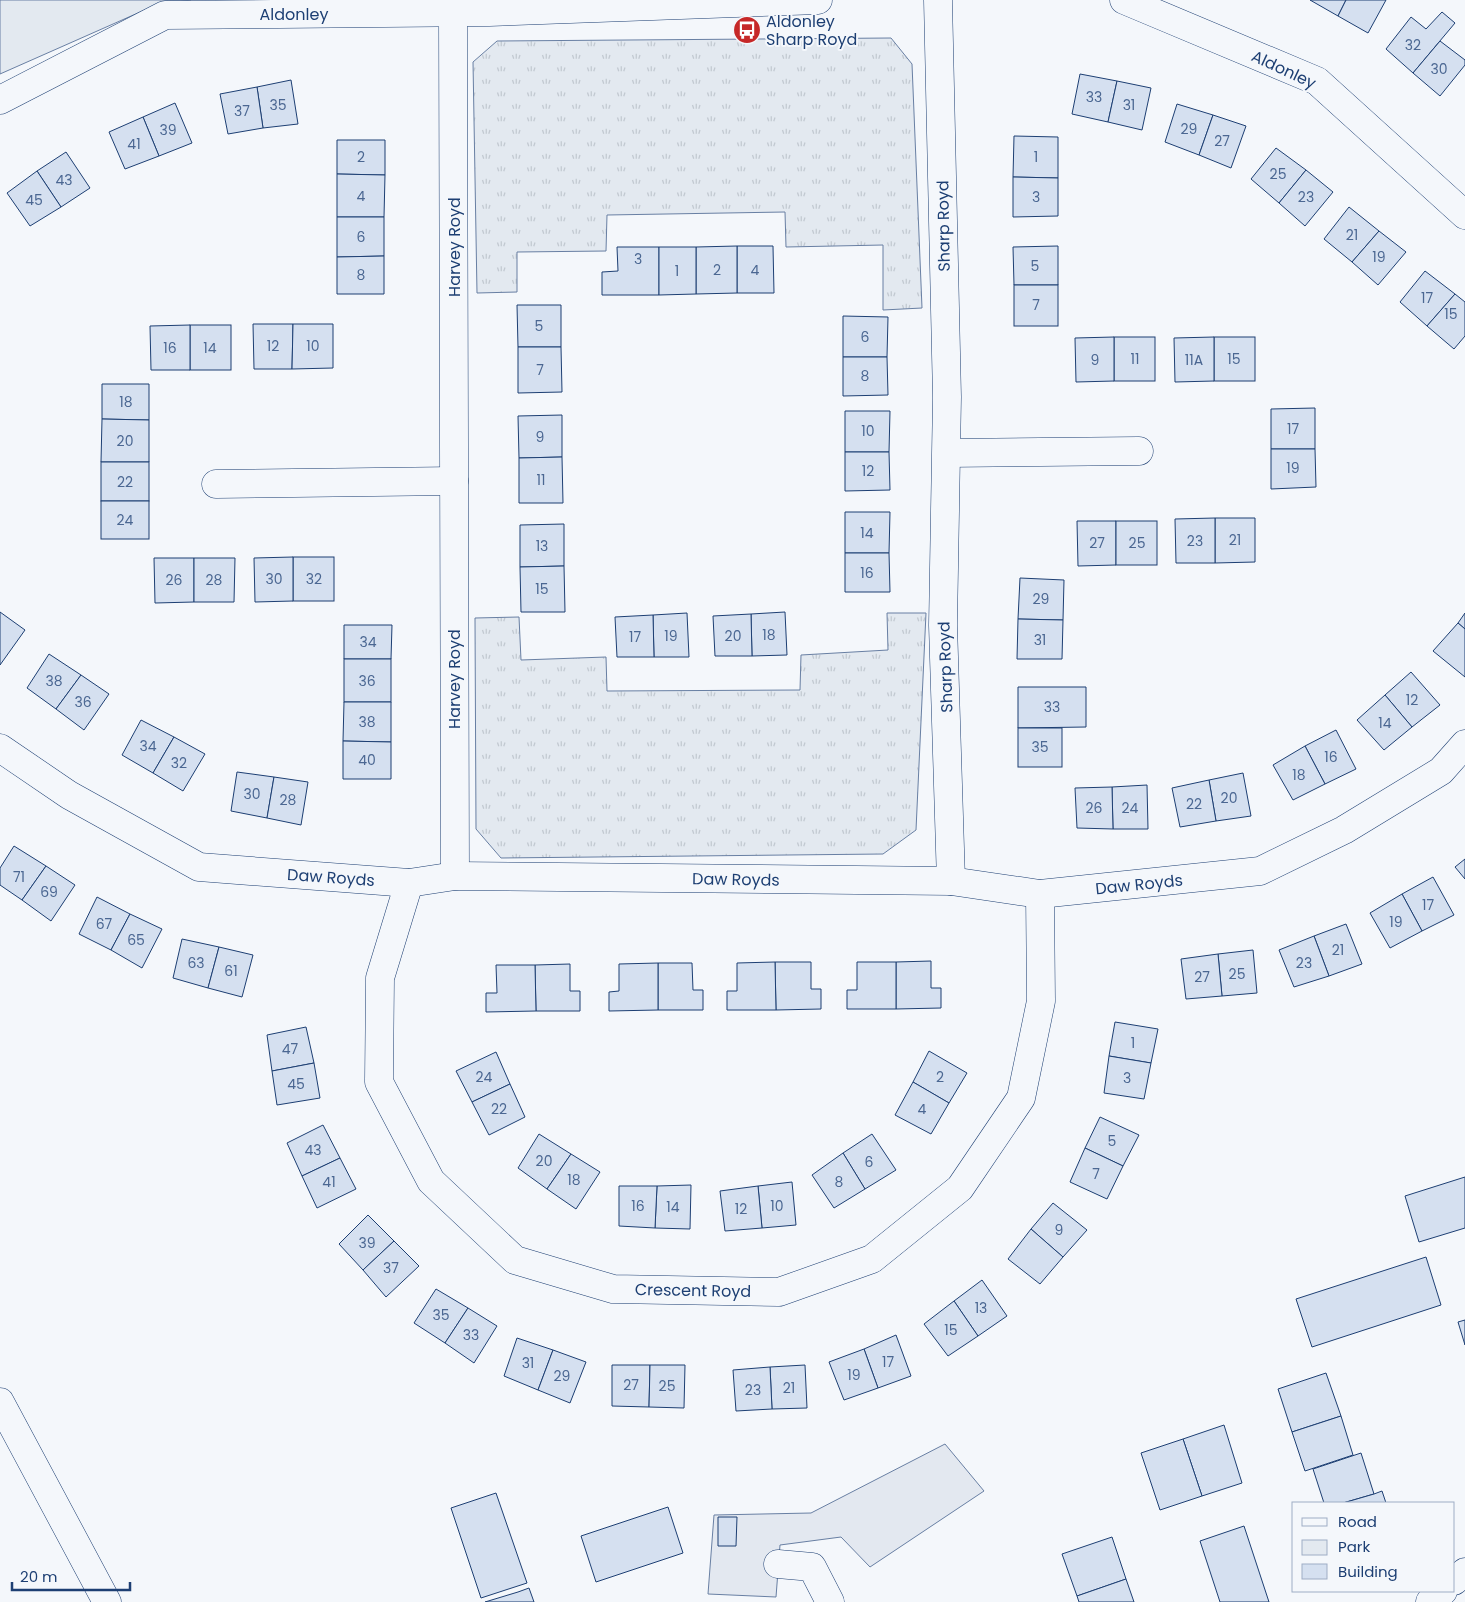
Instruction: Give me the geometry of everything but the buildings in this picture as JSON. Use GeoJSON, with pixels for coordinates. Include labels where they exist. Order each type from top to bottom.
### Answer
{"type":"FeatureCollection","features":[{"type":"Feature","properties":{"kind":"street","name":"Aldonley"},"geometry":{"type":"LineString","coordinates":[[0,100],[165,15],[453,13],[818,0]]}},
{"type":"Feature","properties":{"kind":"street","name":"Sharp Royd"},"geometry":{"type":"LineString","coordinates":[[938,0],[946,453],[943,626],[951,881]]}},
{"type":"Feature","properties":{"kind":"street","name":"Aldonley"},"geometry":{"type":"LineString","coordinates":[[1124,0],[1317,81],[1465,215]]}},
{"type":"Feature","properties":{"kind":"street","name":"Harvey Royd"},"geometry":{"type":"LineString","coordinates":[[453,13],[455,876]]}},
{"type":"Feature","properties":{"kind":"street"},"geometry":{"type":"LineString","coordinates":[[946,453],[1140,451]]}},
{"type":"Feature","properties":{"kind":"street"},"geometry":{"type":"LineString","coordinates":[[216,484],[454,481]]}},
{"type":"Feature","properties":{"kind":"street","name":"Daw Royds"},"geometry":{"type":"LineString","coordinates":[[0,748],[69,795],[199,867],[409,883],[455,876],[951,881],[1040,894],[1260,871],[1344,830],[1441,771],[1465,744]]}},
{"type":"Feature","properties":{"kind":"street","name":"Crescent Royd"},"geometry":{"type":"LineString","coordinates":[[409,883],[380,978],[379,1082],[431,1181],[515,1260],[613,1290],[779,1292],[872,1258],[960,1188],[1021,1098],[1041,1001],[1040,894]]}},
{"type":"Feature","properties":{"kind":"street"},"geometry":{"type":"LineString","coordinates":[[0,1402],[107,1602]]}},
{"type":"Feature","properties":{"kind":"street"},"geometry":{"type":"LineString","coordinates":[[778,1564],[812,1567],[830,1602]]}},
{"type":"Feature","properties":{"kind":"street"},"geometry":{"type":"LineString","coordinates":[[1455,1581],[1465,1572]]}},
{"type":"Feature","properties":{"kind":"street"},"geometry":{"type":"LineString","coordinates":[[1430,1602],[1442,1592]]}},
{"type":"Feature","properties":{"kind":"green space"},"geometry":{"type":"Polygon","coordinates":[[[0,0],[191,0],[156,5],[0,74],[0,0]]]}},
{"type":"Feature","properties":{"kind":"green space"},"geometry":{"type":"Polygon","coordinates":[[[891,38],[912,64],[922,308],[883,310],[883,245],[786,247],[785,212],[607,215],[606,251],[517,252],[517,292],[477,293],[473,62],[497,41],[891,38]]]}},
{"type":"Feature","properties":{"kind":"green space"},"geometry":{"type":"Polygon","coordinates":[[[887,613],[926,613],[916,830],[883,854],[501,858],[476,829],[475,618],[519,617],[521,660],[606,657],[607,691],[800,690],[801,655],[888,650],[887,613]]]}},
{"type":"Feature","properties":{"kind":"shaded area"},"geometry":{"type":"Polygon","coordinates":[[[945,1444],[984,1491],[870,1567],[841,1537],[780,1545],[776,1597],[708,1594],[714,1515],[811,1513],[945,1444]]]}},
{"type":"Feature","properties":{"kind":"place","name":"Aldonley Sharp Royd"},"geometry":{"type":"Point","coordinates":[747,30]}}]}
